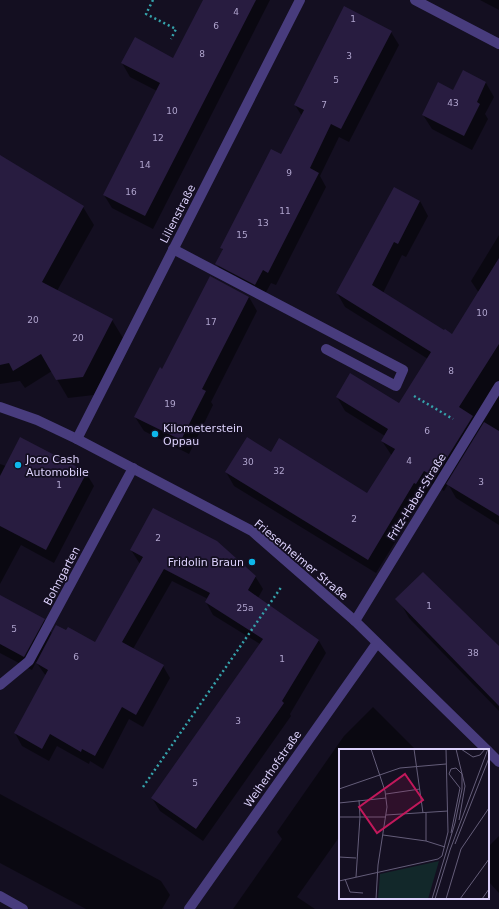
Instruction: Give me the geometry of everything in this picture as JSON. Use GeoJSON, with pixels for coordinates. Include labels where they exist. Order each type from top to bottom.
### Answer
{"type":"FeatureCollection","features":[{"type":"Feature","properties":{"kind":"street","name":"Lilienstraße"},"geometry":{"type":"LineString","coordinates":[[77,439],[300,0]]}},
{"type":"Feature","properties":{"kind":"street"},"geometry":{"type":"LineString","coordinates":[[415,0],[499,44]]}},
{"type":"Feature","properties":{"kind":"street"},"geometry":{"type":"LineString","coordinates":[[173,249],[403,370],[396,386],[326,349]]}},
{"type":"Feature","properties":{"kind":"street","name":"Fritz-Haber-Straße"},"geometry":{"type":"LineString","coordinates":[[355,621],[499,386]]}},
{"type":"Feature","properties":{"kind":"street","name":"Friesenheimer Straße"},"geometry":{"type":"LineString","coordinates":[[0,408],[38,420],[77,439],[252,531],[355,621],[487,749]]}},
{"type":"Feature","properties":{"kind":"street","name":"Bohngarten"},"geometry":{"type":"LineString","coordinates":[[0,685],[29,661],[133,468]]}},
{"type":"Feature","properties":{"kind":"street","name":"Weiherhofstraße"},"geometry":{"type":"LineString","coordinates":[[189,909],[377,643]]}},
{"type":"Feature","properties":{"kind":"street","name":"Friesenheimer Straße"},"geometry":{"type":"LineString","coordinates":[[489,751],[499,762]]}},
{"type":"Feature","properties":{"kind":"street"},"geometry":{"type":"LineString","coordinates":[[0,896],[23,909]]}},
{"type":"Feature","properties":{"kind":"path"},"geometry":{"type":"LineString","coordinates":[[153,0],[146,14],[176,29],[171,39]]}},
{"type":"Feature","properties":{"kind":"path"},"geometry":{"type":"LineString","coordinates":[[396,386],[472,431]]}},
{"type":"Feature","properties":{"kind":"path"},"geometry":{"type":"LineString","coordinates":[[143,787],[295,568]]}},
{"type":"Feature","properties":{"kind":"building"},"geometry":{"type":"Polygon","coordinates":[[[203,0],[256,0],[145,216],[103,195],[160,83],[121,63],[135,37],[173,58],[203,0]]]}},
{"type":"Feature","properties":{"kind":"building"},"geometry":{"type":"Polygon","coordinates":[[[344,6],[392,31],[341,129],[331,124],[310,168],[319,173],[268,273],[263,270],[255,285],[215,264],[223,249],[220,248],[271,149],[281,154],[304,110],[294,105],[344,6]]]}},
{"type":"Feature","properties":{"kind":"building"},"geometry":{"type":"Polygon","coordinates":[[[463,70],[486,82],[477,102],[480,104],[464,136],[422,115],[438,82],[453,90],[463,70]]]}},
{"type":"Feature","properties":{"kind":"building"},"geometry":{"type":"Polygon","coordinates":[[[0,155],[84,206],[42,282],[113,319],[83,377],[56,380],[41,354],[13,371],[9,363],[0,365],[0,155]]]}},
{"type":"Feature","properties":{"kind":"building"},"geometry":{"type":"Polygon","coordinates":[[[394,187],[420,201],[398,244],[394,242],[372,285],[452,334],[499,258],[499,344],[459,407],[473,416],[435,477],[424,471],[416,484],[414,483],[368,560],[225,472],[247,437],[271,452],[279,438],[367,493],[395,449],[381,441],[388,429],[336,397],[350,373],[399,403],[431,352],[336,293],[394,187]]]}},
{"type":"Feature","properties":{"kind":"building"},"geometry":{"type":"Polygon","coordinates":[[[210,276],[249,297],[202,389],[206,391],[181,440],[134,417],[160,367],[162,369],[210,276]]]}},
{"type":"Feature","properties":{"kind":"building"},"geometry":{"type":"Polygon","coordinates":[[[484,422],[499,431],[499,516],[446,484],[484,422]]]}},
{"type":"Feature","properties":{"kind":"building"},"geometry":{"type":"Polygon","coordinates":[[[20,437],[87,472],[46,550],[0,526],[0,476],[20,437]]]}},
{"type":"Feature","properties":{"kind":"building"},"geometry":{"type":"Polygon","coordinates":[[[153,508],[217,541],[256,576],[248,590],[319,640],[282,701],[284,703],[196,829],[151,798],[263,639],[205,602],[210,593],[164,569],[122,642],[164,665],[136,715],[122,707],[95,756],[82,749],[81,752],[50,734],[42,749],[14,733],[48,670],[36,663],[56,625],[66,630],[68,627],[95,642],[143,557],[130,550],[153,508]]]}},
{"type":"Feature","properties":{"kind":"building"},"geometry":{"type":"Polygon","coordinates":[[[423,572],[499,646],[499,706],[395,599],[423,572]]]}},
{"type":"Feature","properties":{"kind":"building"},"geometry":{"type":"Polygon","coordinates":[[[0,595],[45,619],[24,657],[0,644],[0,595]]]}},
{"type":"Feature","properties":{"kind":"place","name":"Kilometerstein Oppau"},"geometry":{"type":"Point","coordinates":[155,434]}},
{"type":"Feature","properties":{"kind":"place","name":"Joco Cash Automobile"},"geometry":{"type":"Point","coordinates":[18,465]}},
{"type":"Feature","properties":{"kind":"place","name":"Fridolin Braun"},"geometry":{"type":"Point","coordinates":[252,562]}}]}
